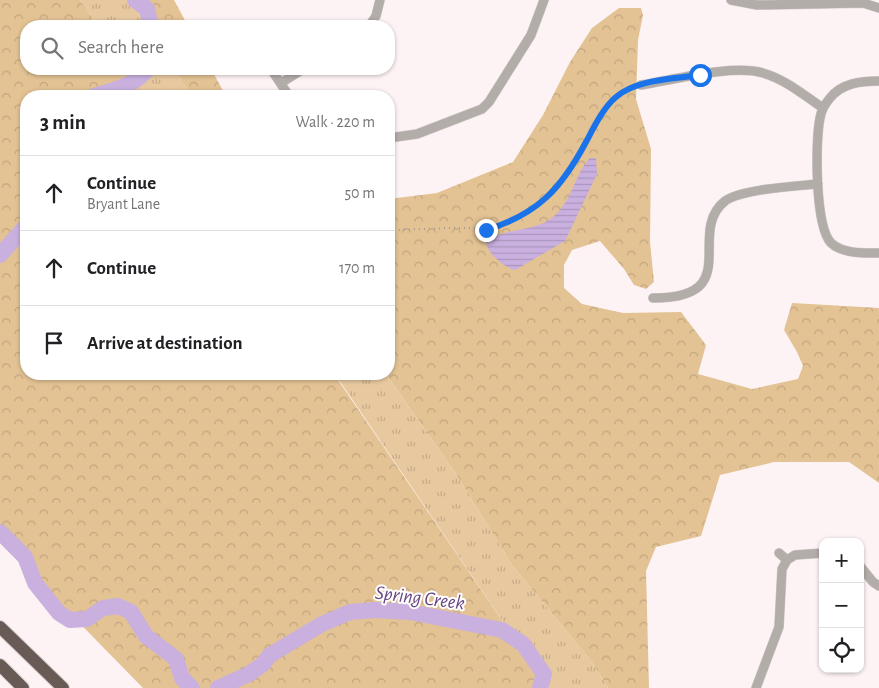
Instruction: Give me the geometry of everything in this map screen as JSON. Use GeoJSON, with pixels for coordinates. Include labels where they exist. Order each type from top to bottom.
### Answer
{"type":"FeatureCollection","features":[{"type":"Feature","properties":{"kind":"highway"},"geometry":{"type":"LineString","coordinates":[[0,626],[63,688]]}},
{"type":"Feature","properties":{"kind":"highway"},"geometry":{"type":"LineString","coordinates":[[0,665],[23,688]]}},
{"type":"Feature","properties":{"kind":"street"},"geometry":{"type":"LineString","coordinates":[[373,20],[380,0]]}},
{"type":"Feature","properties":{"kind":"street"},"geometry":{"type":"LineString","coordinates":[[395,137],[417,134],[482,109],[531,35],[544,0]]}},
{"type":"Feature","properties":{"kind":"street"},"geometry":{"type":"LineString","coordinates":[[731,0],[757,5],[864,3],[879,8]]}},
{"type":"Feature","properties":{"kind":"street"},"geometry":{"type":"LineString","coordinates":[[640,85],[700,75],[755,71],[769,74],[823,108]]}},
{"type":"Feature","properties":{"kind":"street"},"geometry":{"type":"LineString","coordinates":[[275,75],[285,90]]}},
{"type":"Feature","properties":{"kind":"street"},"geometry":{"type":"LineString","coordinates":[[281,83],[294,75]]}},
{"type":"Feature","properties":{"kind":"street"},"geometry":{"type":"LineString","coordinates":[[879,80],[860,81],[840,88],[823,108],[818,130],[818,184],[821,224],[831,243],[852,252],[879,253]]}},
{"type":"Feature","properties":{"kind":"street"},"geometry":{"type":"LineString","coordinates":[[653,298],[682,296],[698,287],[704,279],[709,268],[714,215],[725,201],[740,194],[818,184]]}},
{"type":"Feature","properties":{"kind":"street"},"geometry":{"type":"LineString","coordinates":[[756,688],[779,628],[782,569],[787,560],[795,555],[819,553]]}},
{"type":"Feature","properties":{"kind":"street"},"geometry":{"type":"LineString","coordinates":[[779,554],[787,560]]}},
{"type":"Feature","properties":{"kind":"street"},"geometry":{"type":"LineString","coordinates":[[864,571],[872,582],[879,586]]}},
{"type":"Feature","properties":{"kind":"path"},"geometry":{"type":"LineString","coordinates":[[395,232],[450,228],[486,230],[523,216],[535,209],[562,182],[606,108],[616,96],[640,85]]}},
{"type":"Feature","properties":{"kind":"green space"},"geometry":{"type":"Polygon","coordinates":[[[0,0],[80,0],[94,20],[20,20],[20,75],[131,75],[142,90],[20,90],[20,380],[338,380],[548,688],[143,688],[0,542],[0,0]]]}},
{"type":"Feature","properties":{"kind":"green space"},"geometry":{"type":"Polygon","coordinates":[[[80,0],[130,0],[143,20],[94,20],[80,0]]]}},
{"type":"Feature","properties":{"kind":"green space"},"geometry":{"type":"Polygon","coordinates":[[[130,0],[174,0],[185,20],[143,20],[130,0]]]}},
{"type":"Feature","properties":{"kind":"green space"},"geometry":{"type":"Polygon","coordinates":[[[619,8],[641,8],[643,15],[638,40],[636,99],[651,149],[650,242],[654,282],[646,289],[634,285],[624,269],[600,241],[572,250],[564,265],[564,288],[582,304],[623,313],[681,312],[706,345],[698,374],[752,389],[798,379],[803,366],[784,330],[792,303],[879,308],[879,483],[849,462],[774,462],[720,475],[701,536],[656,547],[646,571],[649,688],[608,688],[592,662],[512,565],[456,474],[390,380],[395,380],[395,198],[437,193],[513,162],[543,115],[570,62],[592,28],[619,8]]]}},
{"type":"Feature","properties":{"kind":"green space"},"geometry":{"type":"Polygon","coordinates":[[[131,75],[178,75],[188,90],[142,90],[131,75]]]}},
{"type":"Feature","properties":{"kind":"green space"},"geometry":{"type":"Polygon","coordinates":[[[178,75],[214,75],[223,90],[188,90],[178,75]]]}},
{"type":"Feature","properties":{"kind":"green space"},"geometry":{"type":"Polygon","coordinates":[[[339,380],[390,380],[456,474],[512,565],[592,662],[608,688],[548,688],[339,380]]]}},
{"type":"Feature","properties":{"kind":"shaded area"},"geometry":{"type":"Polygon","coordinates":[[[590,158],[596,158],[597,174],[565,241],[515,270],[498,260],[490,252],[486,243],[501,234],[537,226],[553,217],[565,204],[580,172],[590,158]]]}},
{"type":"Feature","properties":{"kind":"waterway","name":"Spring Creek"},"geometry":{"type":"LineString","coordinates":[[135,0],[147,9],[150,20]]}},
{"type":"Feature","properties":{"kind":"waterway","name":"Spring Creek"},"geometry":{"type":"LineString","coordinates":[[113,90],[143,75]]}},
{"type":"Feature","properties":{"kind":"waterway","name":"Spring Creek"},"geometry":{"type":"LineString","coordinates":[[0,255],[20,233]]}},
{"type":"Feature","properties":{"kind":"waterway","name":"Spring Creek"},"geometry":{"type":"LineString","coordinates":[[0,532],[25,557],[35,583],[59,613],[70,620],[87,619],[103,608],[118,606],[131,612],[146,636],[176,659],[182,678],[192,688]]}},
{"type":"Feature","properties":{"kind":"waterway","name":"Spring Creek"},"geometry":{"type":"LineString","coordinates":[[218,688],[249,674],[262,665],[270,655],[322,624],[350,612],[375,610],[410,612],[502,630],[523,644],[544,674],[540,688]]}},
{"type":"Feature","properties":{"kind":"route"},"geometry":{"type":"LineString","coordinates":[[486,230],[507,224],[523,216],[535,209],[550,196],[573,166],[606,108],[616,96],[640,85],[700,75]]}}]}
